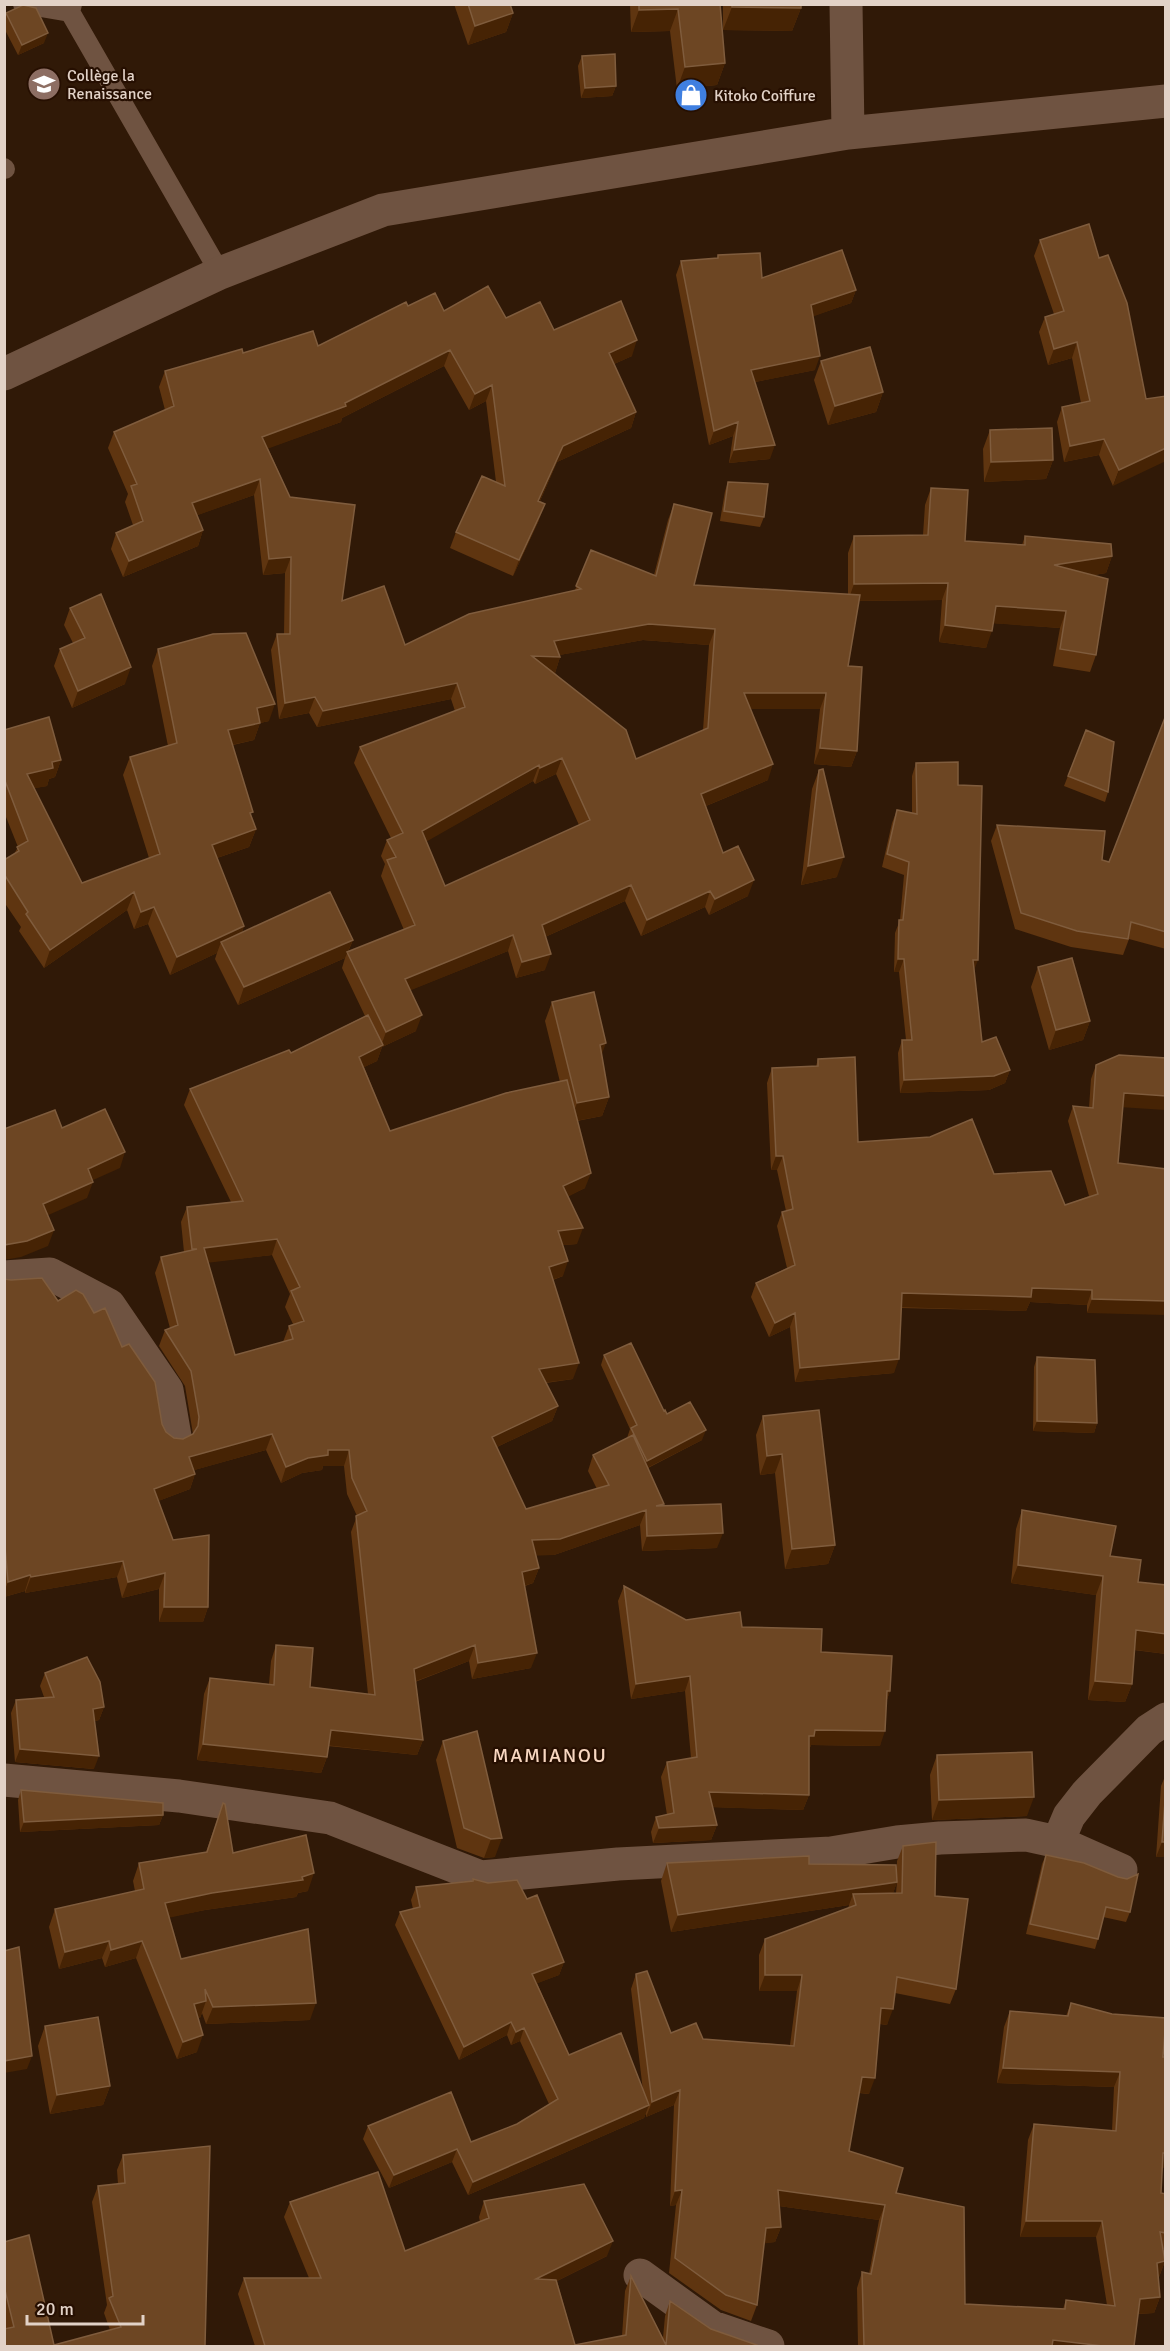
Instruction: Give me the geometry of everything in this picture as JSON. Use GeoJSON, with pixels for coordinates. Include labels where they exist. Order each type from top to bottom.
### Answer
{"type":"FeatureCollection","features":[{"type":"Feature","properties":{"kind":"street"},"geometry":{"type":"LineString","coordinates":[[846,4],[848,133]]}},
{"type":"Feature","properties":{"kind":"street"},"geometry":{"type":"LineString","coordinates":[[4,374],[220,273],[383,210],[848,133],[1166,101]]}},
{"type":"Feature","properties":{"kind":"street"},"geometry":{"type":"LineString","coordinates":[[4,1277],[50,1274],[109,1305],[167,1390],[175,1436]]}},
{"type":"Feature","properties":{"kind":"street"},"geometry":{"type":"LineString","coordinates":[[1058,1842],[1069,1816],[1087,1793],[1149,1730],[1166,1719]]}},
{"type":"Feature","properties":{"kind":"street"},"geometry":{"type":"LineString","coordinates":[[4,1780],[179,1796],[330,1818],[481,1877],[618,1864],[831,1853],[897,1842],[1026,1835],[1058,1842],[1121,1870]]}},
{"type":"Feature","properties":{"kind":"street"},"geometry":{"type":"LineString","coordinates":[[640,2275],[712,2328],[768,2346]]}},
{"type":"Feature","properties":{"kind":"lane"},"geometry":{"type":"LineString","coordinates":[[23,4],[71,8],[220,273]]}},
{"type":"Feature","properties":{"kind":"building"},"geometry":{"type":"Polygon","coordinates":[[[468,4],[510,4],[513,13],[475,26],[468,4]]]}},
{"type":"Feature","properties":{"kind":"building"},"geometry":{"type":"Polygon","coordinates":[[[639,4],[720,4],[725,63],[685,67],[678,9],[639,10],[639,4]]]}},
{"type":"Feature","properties":{"kind":"building"},"geometry":{"type":"Polygon","coordinates":[[[732,4],[801,4],[801,8],[732,7],[732,4]]]}},
{"type":"Feature","properties":{"kind":"building"},"geometry":{"type":"Polygon","coordinates":[[[23,5],[36,8],[48,33],[22,45],[6,13],[23,5]]]}},
{"type":"Feature","properties":{"kind":"building"},"geometry":{"type":"Polygon","coordinates":[[[615,54],[616,86],[585,88],[582,56],[615,54]]]}},
{"type":"Feature","properties":{"kind":"building"},"geometry":{"type":"Polygon","coordinates":[[[1089,224],[1099,258],[1108,255],[1127,303],[1146,399],[1166,396],[1166,448],[1119,470],[1104,439],[1070,446],[1062,407],[1090,401],[1077,342],[1054,349],[1045,317],[1064,311],[1040,240],[1089,224]]]}},
{"type":"Feature","properties":{"kind":"building"},"geometry":{"type":"Polygon","coordinates":[[[842,250],[856,290],[811,305],[820,356],[751,370],[775,445],[734,450],[738,422],[714,431],[681,261],[718,258],[718,255],[760,253],[762,278],[842,250]]]}},
{"type":"Feature","properties":{"kind":"building"},"geometry":{"type":"Polygon","coordinates":[[[488,286],[506,318],[540,302],[554,330],[621,301],[637,340],[609,353],[636,412],[563,446],[538,501],[545,504],[519,560],[456,532],[482,476],[505,486],[492,385],[475,394],[450,350],[345,403],[346,406],[262,437],[290,497],[355,505],[342,601],[384,586],[405,645],[469,614],[581,589],[576,586],[591,550],[656,576],[674,504],[712,513],[694,585],[860,595],[848,666],[862,667],[857,751],[820,748],[826,693],[744,693],[773,764],[701,794],[723,853],[738,846],[754,880],[715,899],[710,891],[647,920],[631,885],[542,925],[551,954],[522,962],[513,935],[405,979],[422,1015],[386,1032],[347,952],[415,925],[387,860],[396,857],[387,840],[403,833],[360,747],[465,707],[457,683],[323,711],[315,697],[285,703],[277,634],[290,634],[291,557],[269,559],[260,479],[192,503],[203,530],[129,561],[116,533],[143,521],[131,486],[137,484],[114,432],[174,406],[165,371],[242,349],[243,353],[313,331],[318,346],[406,302],[408,306],[435,293],[444,311],[488,286]],[[649,624],[554,641],[560,657],[532,656],[626,730],[636,759],[708,728],[715,629],[649,624]],[[562,758],[540,768],[539,765],[422,831],[445,886],[590,820],[562,758]]]}},
{"type":"Feature","properties":{"kind":"building"},"geometry":{"type":"Polygon","coordinates":[[[870,347],[883,392],[835,406],[821,361],[870,347]]]}},
{"type":"Feature","properties":{"kind":"building"},"geometry":{"type":"Polygon","coordinates":[[[1052,428],[1053,460],[991,462],[990,430],[1052,428]]]}},
{"type":"Feature","properties":{"kind":"building"},"geometry":{"type":"Polygon","coordinates":[[[728,482],[768,484],[764,517],[724,511],[728,482]]]}},
{"type":"Feature","properties":{"kind":"building"},"geometry":{"type":"Polygon","coordinates":[[[931,488],[968,490],[965,541],[1025,545],[1025,536],[1111,544],[1112,556],[1054,565],[1108,579],[1096,655],[1060,649],[1066,611],[996,606],[992,631],[945,625],[948,583],[854,584],[854,536],[928,535],[931,488]]]}},
{"type":"Feature","properties":{"kind":"building"},"geometry":{"type":"Polygon","coordinates":[[[101,594],[131,667],[78,691],[60,649],[85,638],[70,608],[101,594]]]}},
{"type":"Feature","properties":{"kind":"building"},"geometry":{"type":"Polygon","coordinates":[[[246,633],[275,704],[257,708],[260,723],[228,730],[256,829],[212,845],[244,926],[177,957],[154,907],[141,912],[134,892],[50,950],[26,914],[28,912],[4,874],[4,860],[19,851],[17,847],[28,841],[4,778],[4,730],[49,717],[61,760],[52,762],[53,768],[27,774],[82,883],[160,854],[130,757],[177,743],[158,649],[213,634],[246,633]]]}},
{"type":"Feature","properties":{"kind":"building"},"geometry":{"type":"Polygon","coordinates":[[[1166,715],[1166,932],[1131,922],[1128,939],[1077,931],[1021,913],[997,825],[1105,831],[1102,860],[1109,862],[1166,715]]]}},
{"type":"Feature","properties":{"kind":"building"},"geometry":{"type":"Polygon","coordinates":[[[1086,730],[1114,742],[1108,792],[1068,776],[1086,730]]]}},
{"type":"Feature","properties":{"kind":"building"},"geometry":{"type":"Polygon","coordinates":[[[958,762],[958,785],[982,786],[978,960],[973,960],[982,1042],[996,1037],[1010,1070],[994,1076],[904,1080],[902,1040],[912,1040],[904,959],[898,959],[899,920],[903,920],[909,862],[887,854],[897,810],[917,814],[916,763],[958,762]]]}},
{"type":"Feature","properties":{"kind":"building"},"geometry":{"type":"Polygon","coordinates":[[[823,769],[844,857],[808,866],[819,770],[823,769]]]}},
{"type":"Feature","properties":{"kind":"building"},"geometry":{"type":"Polygon","coordinates":[[[330,892],[353,940],[244,987],[221,942],[330,892]]]}},
{"type":"Feature","properties":{"kind":"building"},"geometry":{"type":"Polygon","coordinates":[[[1072,958],[1090,1021],[1056,1030],[1038,967],[1072,958]]]}},
{"type":"Feature","properties":{"kind":"building"},"geometry":{"type":"Polygon","coordinates":[[[594,992],[606,1043],[600,1045],[609,1097],[577,1103],[552,1002],[594,992]]]}},
{"type":"Feature","properties":{"kind":"building"},"geometry":{"type":"Polygon","coordinates":[[[368,1015],[383,1045],[359,1057],[390,1131],[506,1093],[567,1080],[591,1173],[563,1186],[583,1228],[558,1231],[568,1261],[549,1267],[579,1363],[539,1369],[558,1406],[492,1437],[526,1509],[609,1485],[593,1455],[633,1435],[664,1504],[656,1506],[721,1504],[723,1533],[647,1536],[646,1510],[560,1539],[532,1540],[539,1568],[522,1572],[537,1653],[478,1663],[475,1645],[414,1669],[423,1740],[331,1730],[327,1757],[203,1744],[210,1678],[274,1685],[276,1645],[313,1648],[310,1687],[375,1695],[356,1516],[367,1511],[352,1478],[349,1450],[328,1450],[328,1455],[308,1458],[286,1467],[272,1434],[189,1457],[195,1474],[154,1489],[173,1540],[209,1535],[208,1607],[164,1607],[165,1573],[128,1582],[123,1561],[31,1577],[30,1575],[8,1582],[4,1535],[4,1279],[42,1278],[58,1301],[76,1290],[83,1294],[94,1313],[105,1308],[122,1347],[129,1344],[155,1382],[162,1424],[166,1432],[174,1438],[183,1439],[193,1434],[198,1426],[199,1417],[191,1371],[165,1330],[178,1325],[161,1257],[197,1249],[192,1249],[187,1207],[243,1201],[190,1089],[289,1050],[291,1053],[368,1015]],[[277,1239],[204,1248],[235,1355],[293,1339],[289,1326],[304,1321],[291,1291],[300,1287],[277,1239]]]}},
{"type":"Feature","properties":{"kind":"building"},"geometry":{"type":"Polygon","coordinates":[[[1119,1055],[1166,1058],[1166,1096],[1124,1093],[1118,1163],[1166,1169],[1166,1301],[1092,1299],[1092,1290],[1032,1288],[1031,1297],[902,1293],[899,1359],[800,1368],[795,1313],[775,1323],[756,1283],[795,1265],[782,1212],[793,1209],[783,1156],[776,1156],[772,1068],[818,1066],[818,1059],[855,1057],[858,1142],[930,1137],[972,1119],[994,1174],[1051,1171],[1065,1205],[1098,1194],[1073,1106],[1093,1108],[1096,1065],[1119,1055]]]}},
{"type":"Feature","properties":{"kind":"building"},"geometry":{"type":"Polygon","coordinates":[[[105,1109],[125,1152],[88,1169],[93,1182],[43,1204],[54,1230],[27,1241],[4,1245],[4,1129],[55,1110],[62,1128],[105,1109]]]}},
{"type":"Feature","properties":{"kind":"building"},"geometry":{"type":"Polygon","coordinates":[[[631,1343],[664,1411],[667,1414],[690,1402],[706,1430],[647,1461],[631,1428],[637,1425],[604,1355],[631,1343]]]}},
{"type":"Feature","properties":{"kind":"building"},"geometry":{"type":"Polygon","coordinates":[[[1037,1357],[1095,1360],[1097,1423],[1037,1421],[1037,1357]]]}},
{"type":"Feature","properties":{"kind":"building"},"geometry":{"type":"Polygon","coordinates":[[[819,1410],[835,1545],[792,1549],[782,1454],[767,1456],[763,1416],[819,1410]]]}},
{"type":"Feature","properties":{"kind":"building"},"geometry":{"type":"Polygon","coordinates":[[[1022,1510],[1116,1526],[1110,1556],[1141,1560],[1138,1582],[1166,1585],[1166,1634],[1136,1630],[1132,1684],[1095,1681],[1103,1576],[1018,1565],[1022,1510]]]}},
{"type":"Feature","properties":{"kind":"building"},"geometry":{"type":"Polygon","coordinates":[[[624,1586],[686,1620],[740,1612],[742,1627],[822,1629],[821,1652],[892,1656],[885,1731],[815,1730],[814,1736],[809,1736],[809,1795],[709,1792],[717,1825],[659,1828],[656,1817],[674,1813],[667,1762],[697,1757],[690,1676],[636,1684],[624,1586]]]}},
{"type":"Feature","properties":{"kind":"building"},"geometry":{"type":"Polygon","coordinates":[[[87,1657],[100,1682],[104,1707],[93,1709],[99,1756],[20,1749],[16,1700],[54,1697],[45,1673],[87,1657]]]}},
{"type":"Feature","properties":{"kind":"building"},"geometry":{"type":"Polygon","coordinates":[[[477,1731],[502,1838],[491,1839],[464,1828],[443,1741],[477,1731]]]}},
{"type":"Feature","properties":{"kind":"building"},"geometry":{"type":"Polygon","coordinates":[[[1032,1752],[1034,1797],[939,1800],[937,1755],[1032,1752]]]}},
{"type":"Feature","properties":{"kind":"building"},"geometry":{"type":"Polygon","coordinates":[[[1166,1788],[1166,1842],[1162,1842],[1166,1788]]]}},
{"type":"Feature","properties":{"kind":"building"},"geometry":{"type":"Polygon","coordinates":[[[21,1790],[163,1803],[163,1815],[24,1822],[21,1790]]]}},
{"type":"Feature","properties":{"kind":"building"},"geometry":{"type":"Polygon","coordinates":[[[223,1803],[233,1853],[306,1835],[314,1873],[302,1877],[303,1880],[212,1893],[165,1903],[181,1959],[308,1929],[316,2003],[213,2007],[205,1989],[206,2001],[194,2004],[203,2035],[183,2042],[142,1941],[111,1950],[109,1941],[65,1952],[55,1909],[144,1889],[139,1863],[207,1852],[223,1803]]]}},
{"type":"Feature","properties":{"kind":"building"},"geometry":{"type":"Polygon","coordinates":[[[936,1842],[935,1896],[968,1899],[956,1989],[897,1977],[893,2009],[881,2008],[875,2078],[862,2077],[849,2151],[903,2168],[896,2193],[964,2207],[965,2304],[1065,2309],[1066,2300],[1115,2306],[1102,2221],[1026,2221],[1034,2124],[1116,2131],[1120,2072],[1003,2068],[1010,2011],[1068,2016],[1071,2003],[1112,2014],[1166,2018],[1163,2057],[1166,2057],[1166,2153],[1163,2153],[1161,2193],[1166,2194],[1166,2233],[1160,2232],[1165,2261],[1157,2263],[1160,2297],[1140,2299],[1134,2346],[1103,2346],[1053,2340],[1052,2346],[864,2346],[862,2272],[871,2274],[885,2205],[778,2190],[781,2227],[766,2228],[757,2305],[726,2295],[675,2258],[682,2190],[675,2191],[680,2090],[652,2102],[636,1974],[647,1971],[671,2033],[696,2023],[703,2039],[794,2046],[802,1975],[765,1975],[765,1939],[856,1905],[853,1894],[902,1893],[903,1846],[936,1842]]]}},
{"type":"Feature","properties":{"kind":"building"},"geometry":{"type":"Polygon","coordinates":[[[1046,1855],[1084,1863],[1127,1879],[1138,1874],[1130,1912],[1106,1907],[1098,1939],[1030,1924],[1046,1855]]]}},
{"type":"Feature","properties":{"kind":"building"},"geometry":{"type":"Polygon","coordinates":[[[809,1856],[809,1864],[896,1865],[897,1882],[678,1915],[667,1863],[809,1856]]]}},
{"type":"Feature","properties":{"kind":"building"},"geometry":{"type":"Polygon","coordinates":[[[473,1879],[488,1883],[517,1880],[527,1899],[537,1895],[564,1962],[532,1974],[569,2055],[621,2033],[649,2105],[473,2182],[457,2149],[394,2175],[368,2126],[451,2092],[471,2142],[517,2124],[558,2099],[524,2028],[516,2032],[511,2022],[464,2047],[400,1912],[420,1907],[416,1887],[473,1881],[473,1879]]]}},
{"type":"Feature","properties":{"kind":"building"},"geometry":{"type":"Polygon","coordinates":[[[19,1947],[32,2056],[4,2061],[4,1951],[19,1947]]]}},
{"type":"Feature","properties":{"kind":"building"},"geometry":{"type":"Polygon","coordinates":[[[98,2017],[110,2086],[57,2095],[45,2026],[98,2017]]]}},
{"type":"Feature","properties":{"kind":"building"},"geometry":{"type":"Polygon","coordinates":[[[210,2146],[205,2346],[4,2346],[4,2329],[14,2327],[4,2286],[4,2242],[29,2235],[54,2345],[121,2327],[109,2298],[113,2296],[98,2186],[125,2183],[123,2155],[210,2146]]]}},
{"type":"Feature","properties":{"kind":"building"},"geometry":{"type":"Polygon","coordinates":[[[378,2172],[405,2251],[489,2218],[484,2201],[584,2184],[613,2241],[536,2279],[556,2280],[575,2345],[626,2335],[631,2276],[666,2345],[670,2301],[711,2329],[757,2346],[265,2346],[244,2278],[321,2278],[290,2202],[378,2172]]]}},
{"type":"Feature","properties":{"kind":"place","name":"Collège la Renaissance"},"geometry":{"type":"Point","coordinates":[44,84]}},
{"type":"Feature","properties":{"kind":"place","name":"Kitoko Coiffure"},"geometry":{"type":"Point","coordinates":[691,95]}},
{"type":"Feature","properties":{"kind":"district","name":"MAMIANOU"},"geometry":{"type":"Point","coordinates":[550,1755]}}]}
